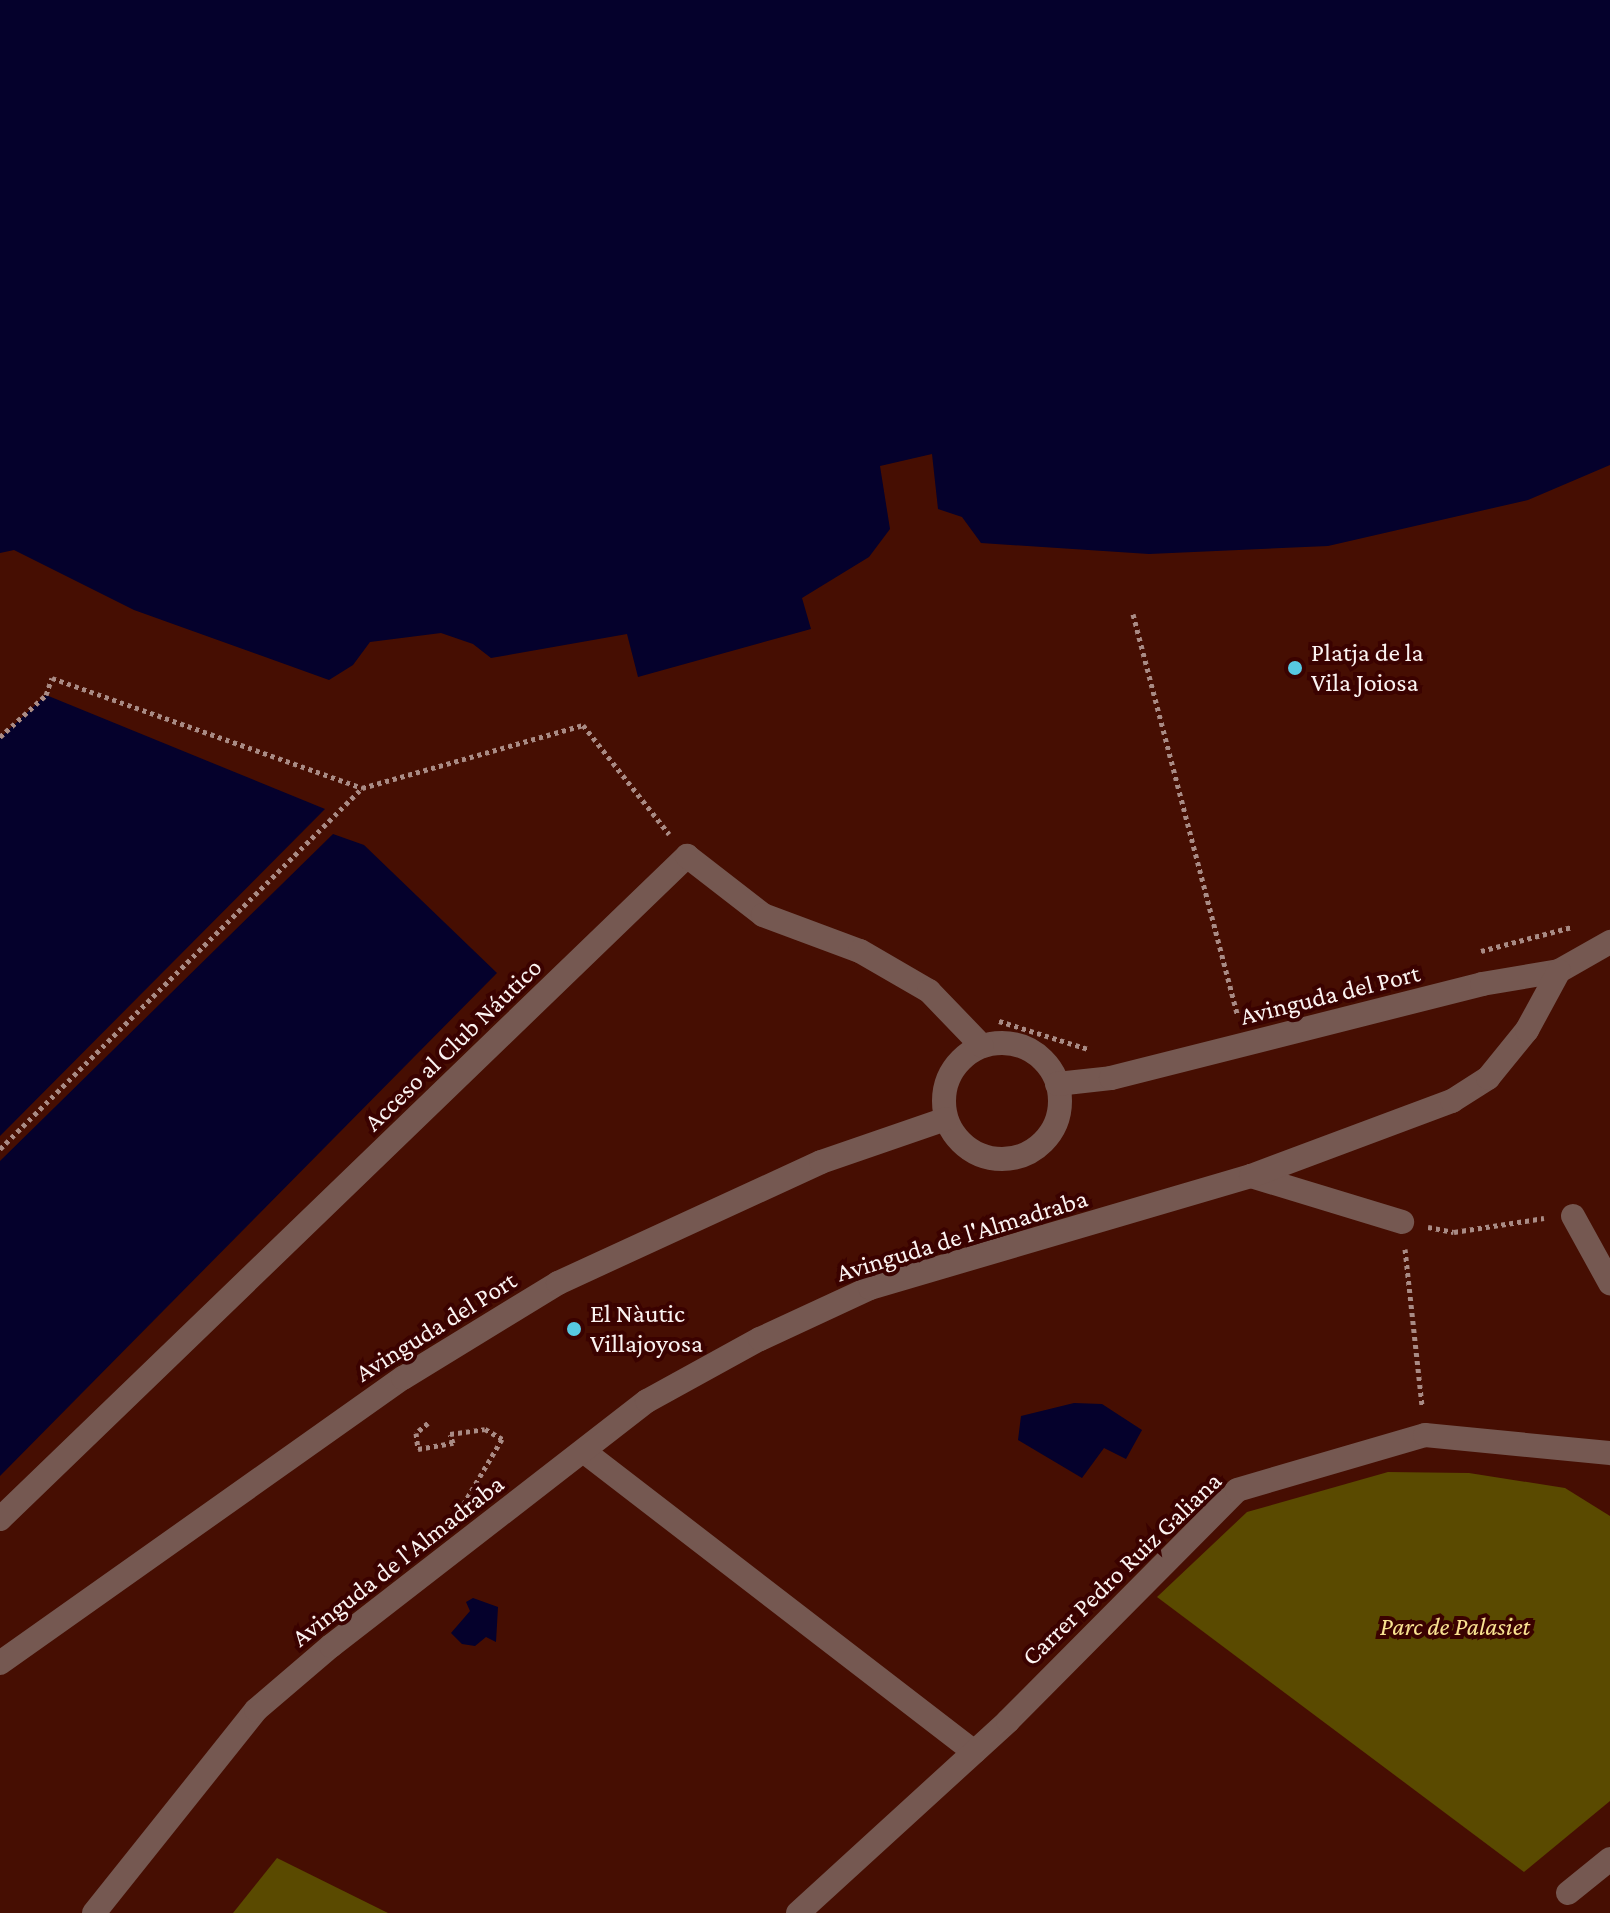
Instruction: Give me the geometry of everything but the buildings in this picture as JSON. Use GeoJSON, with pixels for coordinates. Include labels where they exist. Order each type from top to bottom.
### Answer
{"type":"FeatureCollection","features":[{"type":"Feature","properties":{"kind":"street"},"geometry":{"type":"LineString","coordinates":[[687,856],[763,915],[860,951],[929,991],[982,1046]]}},
{"type":"Feature","properties":{"kind":"street","name":"Acceso al Club Náutico"},"geometry":{"type":"LineString","coordinates":[[0,1519],[687,856]]}},
{"type":"Feature","properties":{"kind":"street","name":"Avinguda del Port"},"geometry":{"type":"LineString","coordinates":[[1057,1084],[1111,1078],[1482,984],[1559,971],[1610,942]]}},
{"type":"Feature","properties":{"kind":"street","name":"Avinguda de l'Almadraba"},"geometry":{"type":"LineString","coordinates":[[94,1913],[256,1710],[331,1646],[586,1453],[647,1401],[760,1339],[870,1288],[1251,1176],[1452,1101],[1488,1078],[1527,1030],[1559,971]]}},
{"type":"Feature","properties":{"kind":"street"},"geometry":{"type":"LineString","coordinates":[[1001,1043],[1036,1054],[1057,1084],[1057,1120],[1042,1142],[1019,1157],[983,1157],[954,1136],[946,1119],[946,1084],[966,1054],[982,1046],[1001,1043]]}},
{"type":"Feature","properties":{"kind":"street","name":"Avinguda del Port"},"geometry":{"type":"LineString","coordinates":[[0,1663],[381,1393],[558,1283],[821,1162],[946,1119]]}},
{"type":"Feature","properties":{"kind":"street"},"geometry":{"type":"LineString","coordinates":[[1251,1176],[1402,1222]]}},
{"type":"Feature","properties":{"kind":"street"},"geometry":{"type":"LineString","coordinates":[[1573,1216],[1610,1283]]}},
{"type":"Feature","properties":{"kind":"street","name":"Carrer Pedro Ruiz Galiana"},"geometry":{"type":"LineString","coordinates":[[798,1913],[974,1752],[1237,1490],[1425,1435],[1610,1453]]}},
{"type":"Feature","properties":{"kind":"street"},"geometry":{"type":"LineString","coordinates":[[586,1453],[974,1752]]}},
{"type":"Feature","properties":{"kind":"street"},"geometry":{"type":"LineString","coordinates":[[1568,1893],[1610,1859]]}},
{"type":"Feature","properties":{"kind":"path"},"geometry":{"type":"LineString","coordinates":[[1133,614],[1237,1014]]}},
{"type":"Feature","properties":{"kind":"path"},"geometry":{"type":"LineString","coordinates":[[0,737],[46,695],[52,678],[362,788]]}},
{"type":"Feature","properties":{"kind":"path"},"geometry":{"type":"LineString","coordinates":[[0,1149],[362,788],[583,725],[687,856]]}},
{"type":"Feature","properties":{"kind":"path"},"geometry":{"type":"LineString","coordinates":[[1464,955],[1586,923]]}},
{"type":"Feature","properties":{"kind":"path"},"geometry":{"type":"LineString","coordinates":[[1222,1018],[1252,1011]]}},
{"type":"Feature","properties":{"kind":"path"},"geometry":{"type":"LineString","coordinates":[[993,1020],[1020,1024],[1100,1050]]}},
{"type":"Feature","properties":{"kind":"path"},"geometry":{"type":"LineString","coordinates":[[1425,1435],[1402,1222],[1454,1232],[1573,1216]]}},
{"type":"Feature","properties":{"kind":"path"},"geometry":{"type":"LineString","coordinates":[[428,1423],[416,1433],[418,1449],[453,1443],[450,1434],[485,1429],[502,1439],[462,1503],[471,1513]]}},
{"type":"Feature","properties":{"kind":"green space","name":"Parc de Palasiet"},"geometry":{"type":"Polygon","coordinates":[[[1388,1472],[1469,1473],[1565,1488],[1610,1516],[1610,1801],[1524,1872],[1157,1597],[1247,1512],[1388,1472]]]}},
{"type":"Feature","properties":{"kind":"green space"},"geometry":{"type":"Polygon","coordinates":[[[277,1858],[388,1913],[233,1913],[277,1858]]]}},
{"type":"Feature","properties":{"kind":"shaded area"},"geometry":{"type":"Polygon","coordinates":[[[0,0],[1610,0],[1610,465],[1528,500],[1328,546],[1149,554],[981,543],[962,517],[938,509],[932,454],[880,466],[890,529],[869,557],[802,598],[811,629],[638,677],[627,634],[491,658],[473,644],[441,633],[370,642],[353,665],[329,680],[134,610],[14,550],[0,553],[0,0]]]}},
{"type":"Feature","properties":{"kind":"shaded area"},"geometry":{"type":"Polygon","coordinates":[[[46,695],[325,809],[0,1136],[0,738],[46,695]]]}},
{"type":"Feature","properties":{"kind":"shaded area"},"geometry":{"type":"Polygon","coordinates":[[[333,834],[364,845],[497,973],[0,1476],[0,1161],[333,834]]]}},
{"type":"Feature","properties":{"kind":"shaded area"},"geometry":{"type":"Polygon","coordinates":[[[1074,1403],[1102,1404],[1142,1430],[1126,1459],[1104,1448],[1082,1478],[1018,1440],[1021,1416],[1074,1403]]]}},
{"type":"Feature","properties":{"kind":"shaded area"},"geometry":{"type":"Polygon","coordinates":[[[473,1598],[498,1607],[496,1642],[486,1637],[475,1646],[462,1644],[451,1633],[470,1611],[466,1602],[473,1598]]]}},
{"type":"Feature","properties":{"kind":"place","name":"Platja de la Vila Joiosa"},"geometry":{"type":"Point","coordinates":[1295,668]}},
{"type":"Feature","properties":{"kind":"place","name":"El Nàutic Villajoyosa"},"geometry":{"type":"Point","coordinates":[574,1329]}}]}
